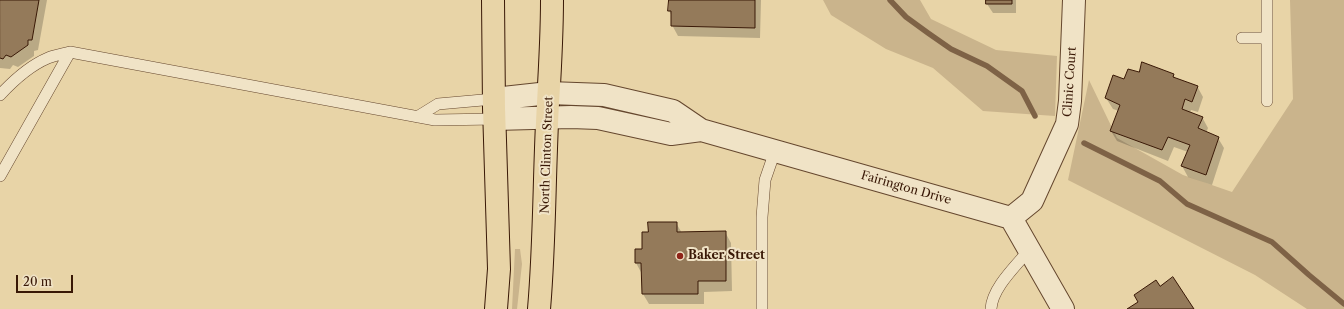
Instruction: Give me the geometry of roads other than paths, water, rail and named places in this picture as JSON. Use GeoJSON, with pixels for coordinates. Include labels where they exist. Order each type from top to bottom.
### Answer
{"type":"FeatureCollection","features":[{"type":"Feature","properties":{"kind":"main road"},"geometry":{"type":"LineString","coordinates":[[494,0],[494,109],[499,269],[496,309]]}},
{"type":"Feature","properties":{"kind":"main road","name":"North Clinton Street"},"geometry":{"type":"LineString","coordinates":[[539,309],[551,74],[552,0]]}},
{"type":"Feature","properties":{"kind":"street","name":"Clinic Court"},"geometry":{"type":"LineString","coordinates":[[1011,218],[1032,201],[1067,124],[1070,102],[1074,0]]}},
{"type":"Feature","properties":{"kind":"street","name":"Fairington Drive"},"geometry":{"type":"LineString","coordinates":[[494,109],[549,93],[604,95],[673,111],[701,130],[1011,218]]}},
{"type":"Feature","properties":{"kind":"street","name":"Fairington Drive"},"geometry":{"type":"LineString","coordinates":[[494,109],[548,117],[598,118],[671,134],[701,130]]}},
{"type":"Feature","properties":{"kind":"street"},"geometry":{"type":"LineString","coordinates":[[1011,218],[1063,309]]}},
{"type":"Feature","properties":{"kind":"lane"},"geometry":{"type":"LineString","coordinates":[[1267,0],[1267,101]]}},
{"type":"Feature","properties":{"kind":"lane"},"geometry":{"type":"LineString","coordinates":[[1242,38],[1267,38]]}},
{"type":"Feature","properties":{"kind":"lane"},"geometry":{"type":"LineString","coordinates":[[0,95],[12,82],[27,70],[48,58],[70,52],[435,120],[494,109]]}},
{"type":"Feature","properties":{"kind":"lane"},"geometry":{"type":"LineString","coordinates":[[0,176],[70,52]]}},
{"type":"Feature","properties":{"kind":"lane"},"geometry":{"type":"LineString","coordinates":[[417,117],[438,104],[494,109]]}},
{"type":"Feature","properties":{"kind":"lane"},"geometry":{"type":"LineString","coordinates":[[762,309],[762,216],[765,180],[775,151]]}},
{"type":"Feature","properties":{"kind":"lane"},"geometry":{"type":"LineString","coordinates":[[991,309],[991,304],[1002,282],[1029,250]]}},
{"type":"Feature","properties":{"kind":"waterway"},"geometry":{"type":"LineString","coordinates":[[890,0],[906,17],[951,49],[987,66],[1022,91],[1035,116]]}},
{"type":"Feature","properties":{"kind":"waterway"},"geometry":{"type":"LineString","coordinates":[[1084,143],[1160,181],[1187,204],[1272,242],[1344,304]]}},
{"type":"Feature","properties":{"kind":"place","name":"Baker Street"},"geometry":{"type":"Point","coordinates":[680,256]}}]}
